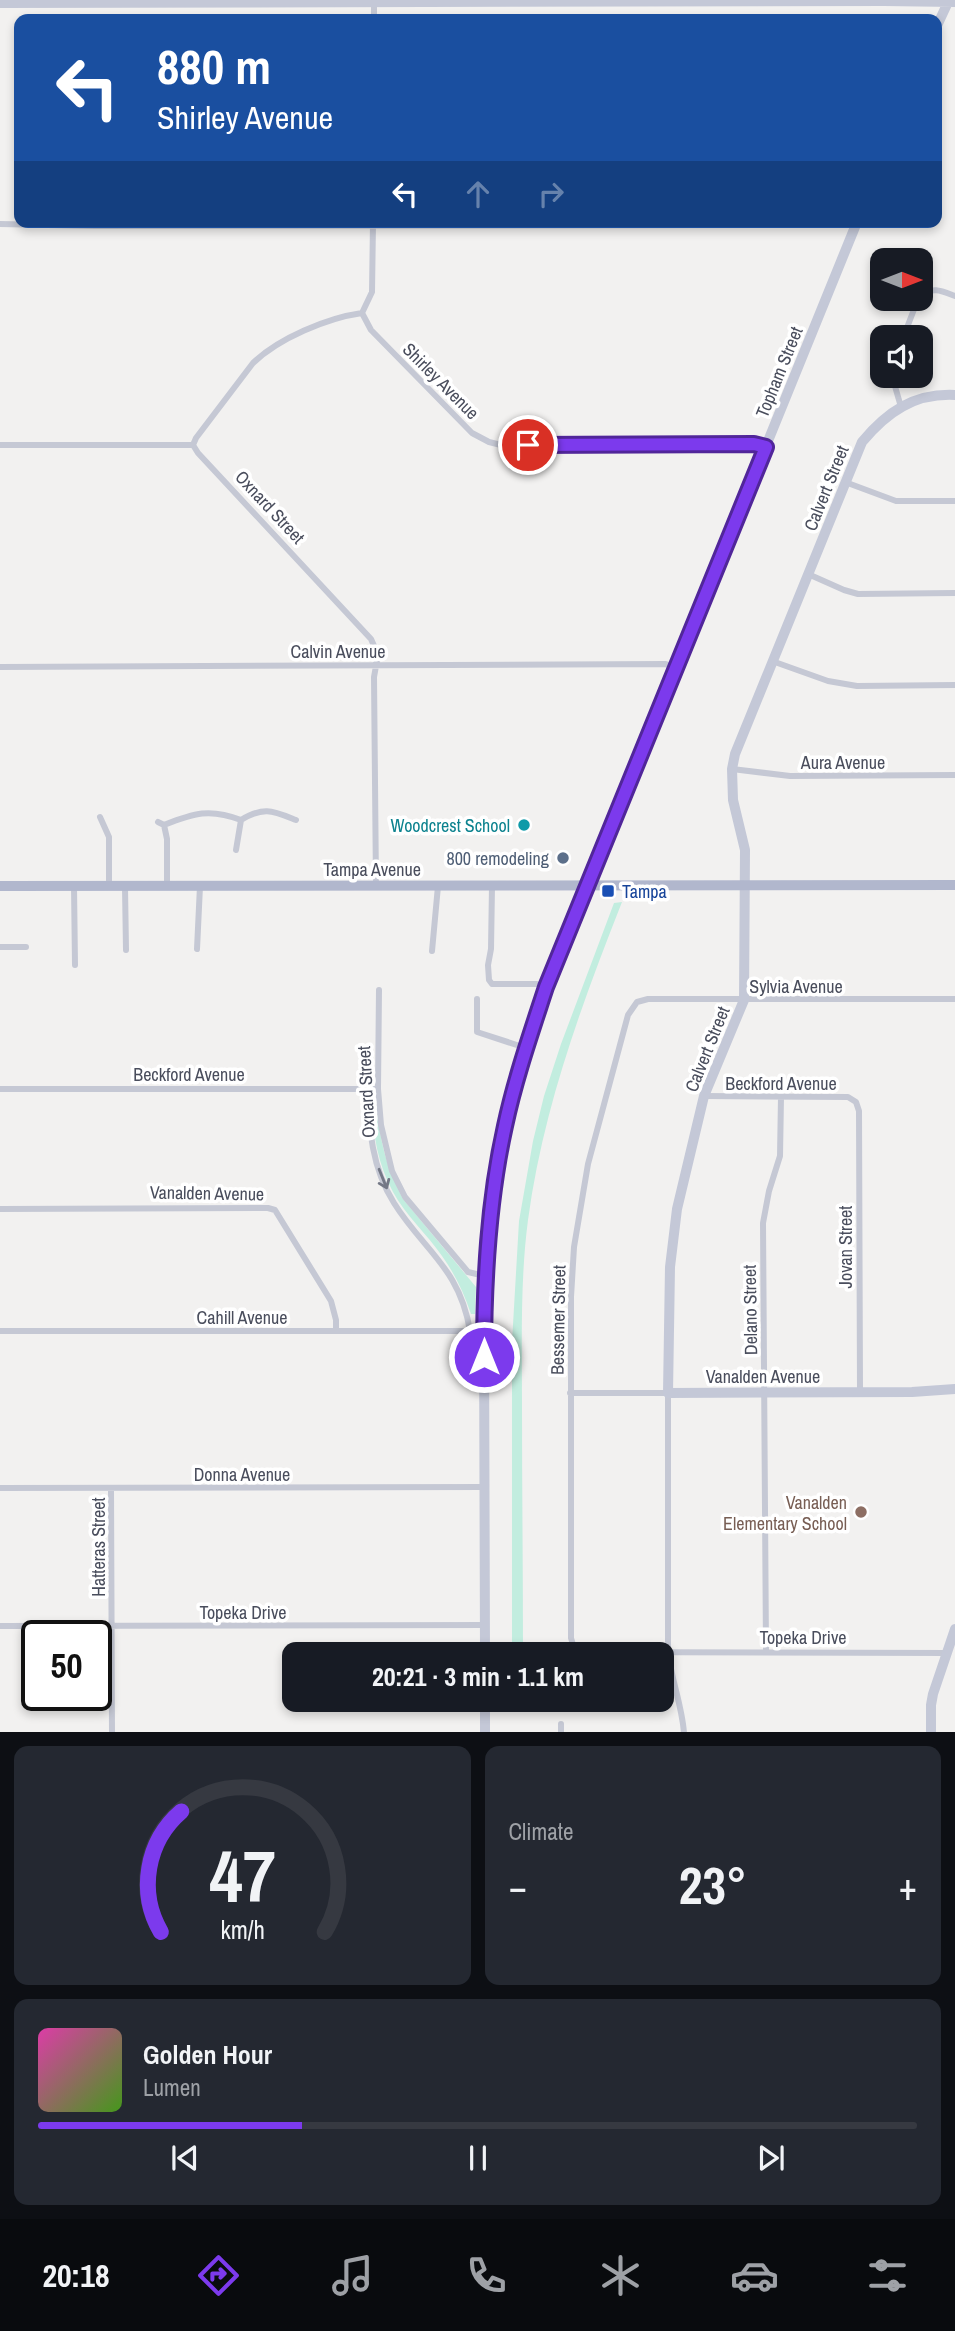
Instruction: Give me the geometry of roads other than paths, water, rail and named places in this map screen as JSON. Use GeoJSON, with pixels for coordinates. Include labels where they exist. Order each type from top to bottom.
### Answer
{"type":"FeatureCollection","features":[{"type":"Feature","properties":{"kind":"main road"},"geometry":{"type":"LineString","coordinates":[[0,3],[950,2]]}},
{"type":"Feature","properties":{"kind":"main road","name":"Topham Street"},"geometry":{"type":"LineString","coordinates":[[484,1331],[485,1276],[497,1168],[508,1114],[546,987],[855,228]]}},
{"type":"Feature","properties":{"kind":"main road"},"geometry":{"type":"LineString","coordinates":[[901,407],[924,398],[955,396]]}},
{"type":"Feature","properties":{"kind":"main road","name":"Calvert Street"},"geometry":{"type":"LineString","coordinates":[[668,1392],[671,1255],[677,1209],[704,1096],[744,1000],[744,844],[733,800],[732,769],[735,754],[862,442],[884,417],[901,407]]}},
{"type":"Feature","properties":{"kind":"main road","name":"Tampa Avenue"},"geometry":{"type":"LineString","coordinates":[[0,887],[955,885]]}},
{"type":"Feature","properties":{"kind":"main road"},"geometry":{"type":"LineString","coordinates":[[484,1331],[485,1642]]}},
{"type":"Feature","properties":{"kind":"main road","name":"Vanalden Avenue"},"geometry":{"type":"LineString","coordinates":[[668,1392],[955,1389]]}},
{"type":"Feature","properties":{"kind":"main road"},"geometry":{"type":"LineString","coordinates":[[931,1732],[931,1705],[955,1629]]}},
{"type":"Feature","properties":{"kind":"main road"},"geometry":{"type":"LineString","coordinates":[[485,1712],[485,1732]]}},
{"type":"Feature","properties":{"kind":"street"},"geometry":{"type":"LineString","coordinates":[[0,445],[193,445],[264,353],[329,321],[362,313],[372,292],[373,228]]}},
{"type":"Feature","properties":{"kind":"street"},"geometry":{"type":"LineString","coordinates":[[933,292],[941,290],[955,296]]}},
{"type":"Feature","properties":{"kind":"street","name":"Shirley Avenue"},"geometry":{"type":"LineString","coordinates":[[362,313],[371,330],[442,403],[472,433],[489,442],[505,446],[754,444],[766,447]]}},
{"type":"Feature","properties":{"kind":"street"},"geometry":{"type":"LineString","coordinates":[[895,388],[901,407]]}},
{"type":"Feature","properties":{"kind":"street","name":"Oxnard Street"},"geometry":{"type":"LineString","coordinates":[[193,445],[371,639],[378,655],[374,677],[376,886]]}},
{"type":"Feature","properties":{"kind":"street"},"geometry":{"type":"LineString","coordinates":[[845,482],[884,499],[955,501]]}},
{"type":"Feature","properties":{"kind":"street"},"geometry":{"type":"LineString","coordinates":[[808,574],[858,594],[955,593]]}},
{"type":"Feature","properties":{"kind":"street"},"geometry":{"type":"LineString","coordinates":[[772,661],[841,684],[955,685]]}},
{"type":"Feature","properties":{"kind":"street","name":"Calvin Avenue"},"geometry":{"type":"LineString","coordinates":[[0,667],[377,664],[664,664],[676,667]]}},
{"type":"Feature","properties":{"kind":"street","name":"Aura Avenue"},"geometry":{"type":"LineString","coordinates":[[732,769],[790,776],[955,775]]}},
{"type":"Feature","properties":{"kind":"street"},"geometry":{"type":"LineString","coordinates":[[167,887],[167,839],[161,823],[203,812],[217,812],[241,820],[261,810],[273,811],[296,821]]}},
{"type":"Feature","properties":{"kind":"street"},"geometry":{"type":"LineString","coordinates":[[100,817],[109,837],[109,886]]}},
{"type":"Feature","properties":{"kind":"street"},"geometry":{"type":"LineString","coordinates":[[236,850],[241,820]]}},
{"type":"Feature","properties":{"kind":"street"},"geometry":{"type":"LineString","coordinates":[[74,886],[75,965]]}},
{"type":"Feature","properties":{"kind":"street"},"geometry":{"type":"LineString","coordinates":[[197,949],[200,886]]}},
{"type":"Feature","properties":{"kind":"street"},"geometry":{"type":"LineString","coordinates":[[432,951],[438,886]]}},
{"type":"Feature","properties":{"kind":"street"},"geometry":{"type":"LineString","coordinates":[[492,886],[489,980],[492,984],[537,984],[546,987]]}},
{"type":"Feature","properties":{"kind":"street"},"geometry":{"type":"LineString","coordinates":[[125,887],[126,950]]}},
{"type":"Feature","properties":{"kind":"street"},"geometry":{"type":"LineString","coordinates":[[0,947],[26,947]]}},
{"type":"Feature","properties":{"kind":"street","name":"Oxnard Street"},"geometry":{"type":"LineString","coordinates":[[379,990],[378,1089],[386,1151],[392,1171],[405,1197],[468,1272],[485,1276]]}},
{"type":"Feature","properties":{"kind":"street"},"geometry":{"type":"LineString","coordinates":[[477,999],[477,1032],[526,1048]]}},
{"type":"Feature","properties":{"kind":"street","name":"Sylvia Avenue"},"geometry":{"type":"LineString","coordinates":[[637,1002],[648,999],[955,999]]}},
{"type":"Feature","properties":{"kind":"street","name":"Bessemer Street"},"geometry":{"type":"LineString","coordinates":[[572,1642],[570,1393],[574,1247],[588,1164],[628,1015],[637,1002]]}},
{"type":"Feature","properties":{"kind":"street","name":"Oxnard Street"},"geometry":{"type":"LineString","coordinates":[[369,1088],[369,1125],[379,1173],[395,1204],[453,1279],[468,1316],[470,1331]]}},
{"type":"Feature","properties":{"kind":"street","name":"Beckford Avenue"},"geometry":{"type":"LineString","coordinates":[[0,1089],[378,1089]]}},
{"type":"Feature","properties":{"kind":"street","name":"Beckford Avenue"},"geometry":{"type":"LineString","coordinates":[[704,1096],[848,1097],[856,1102]]}},
{"type":"Feature","properties":{"kind":"street","name":"Delano Street"},"geometry":{"type":"LineString","coordinates":[[766,1651],[763,1223],[780,1156],[781,1097]]}},
{"type":"Feature","properties":{"kind":"street","name":"Jovan Street"},"geometry":{"type":"LineString","coordinates":[[856,1102],[859,1111],[860,1392]]}},
{"type":"Feature","properties":{"kind":"street","name":"Vanalden Avenue"},"geometry":{"type":"LineString","coordinates":[[0,1209],[275,1210],[331,1301],[336,1331]]}},
{"type":"Feature","properties":{"kind":"street","name":"Cahill Avenue"},"geometry":{"type":"LineString","coordinates":[[0,1331],[484,1331]]}},
{"type":"Feature","properties":{"kind":"street","name":"Vanalden Avenue"},"geometry":{"type":"LineString","coordinates":[[570,1393],[668,1392]]}},
{"type":"Feature","properties":{"kind":"street","name":"Calvert Street"},"geometry":{"type":"LineString","coordinates":[[668,1392],[668,1642]]}},
{"type":"Feature","properties":{"kind":"street","name":"Donna Avenue"},"geometry":{"type":"LineString","coordinates":[[0,1488],[484,1487]]}},
{"type":"Feature","properties":{"kind":"street","name":"Hatteras Street"},"geometry":{"type":"LineString","coordinates":[[111,1488],[112,1620]]}},
{"type":"Feature","properties":{"kind":"street","name":"Topeka Drive"},"geometry":{"type":"LineString","coordinates":[[112,1626],[485,1625]]}},
{"type":"Feature","properties":{"kind":"street","name":"Topeka Drive"},"geometry":{"type":"LineString","coordinates":[[0,1626],[21,1626]]}},
{"type":"Feature","properties":{"kind":"street","name":"Topeka Drive"},"geometry":{"type":"LineString","coordinates":[[674,1651],[948,1653]]}},
{"type":"Feature","properties":{"kind":"street","name":"Calvert Street"},"geometry":{"type":"LineString","coordinates":[[674,1685],[684,1732]]}},
{"type":"Feature","properties":{"kind":"street","name":"Hatteras Street"},"geometry":{"type":"LineString","coordinates":[[112,1711],[112,1732]]}},
{"type":"Feature","properties":{"kind":"street"},"geometry":{"type":"LineString","coordinates":[[561,1724],[561,1732]]}},
{"type":"Feature","properties":{"kind":"place","name":"Woodcrest School"},"geometry":{"type":"Point","coordinates":[524,825]}},
{"type":"Feature","properties":{"kind":"place","name":"800 remodeling"},"geometry":{"type":"Point","coordinates":[563,858]}},
{"type":"Feature","properties":{"kind":"place","name":"Tampa"},"geometry":{"type":"Point","coordinates":[608,891]}},
{"type":"Feature","properties":{"kind":"place","name":"Vanalden Elementary School"},"geometry":{"type":"Point","coordinates":[861,1512]}}]}
